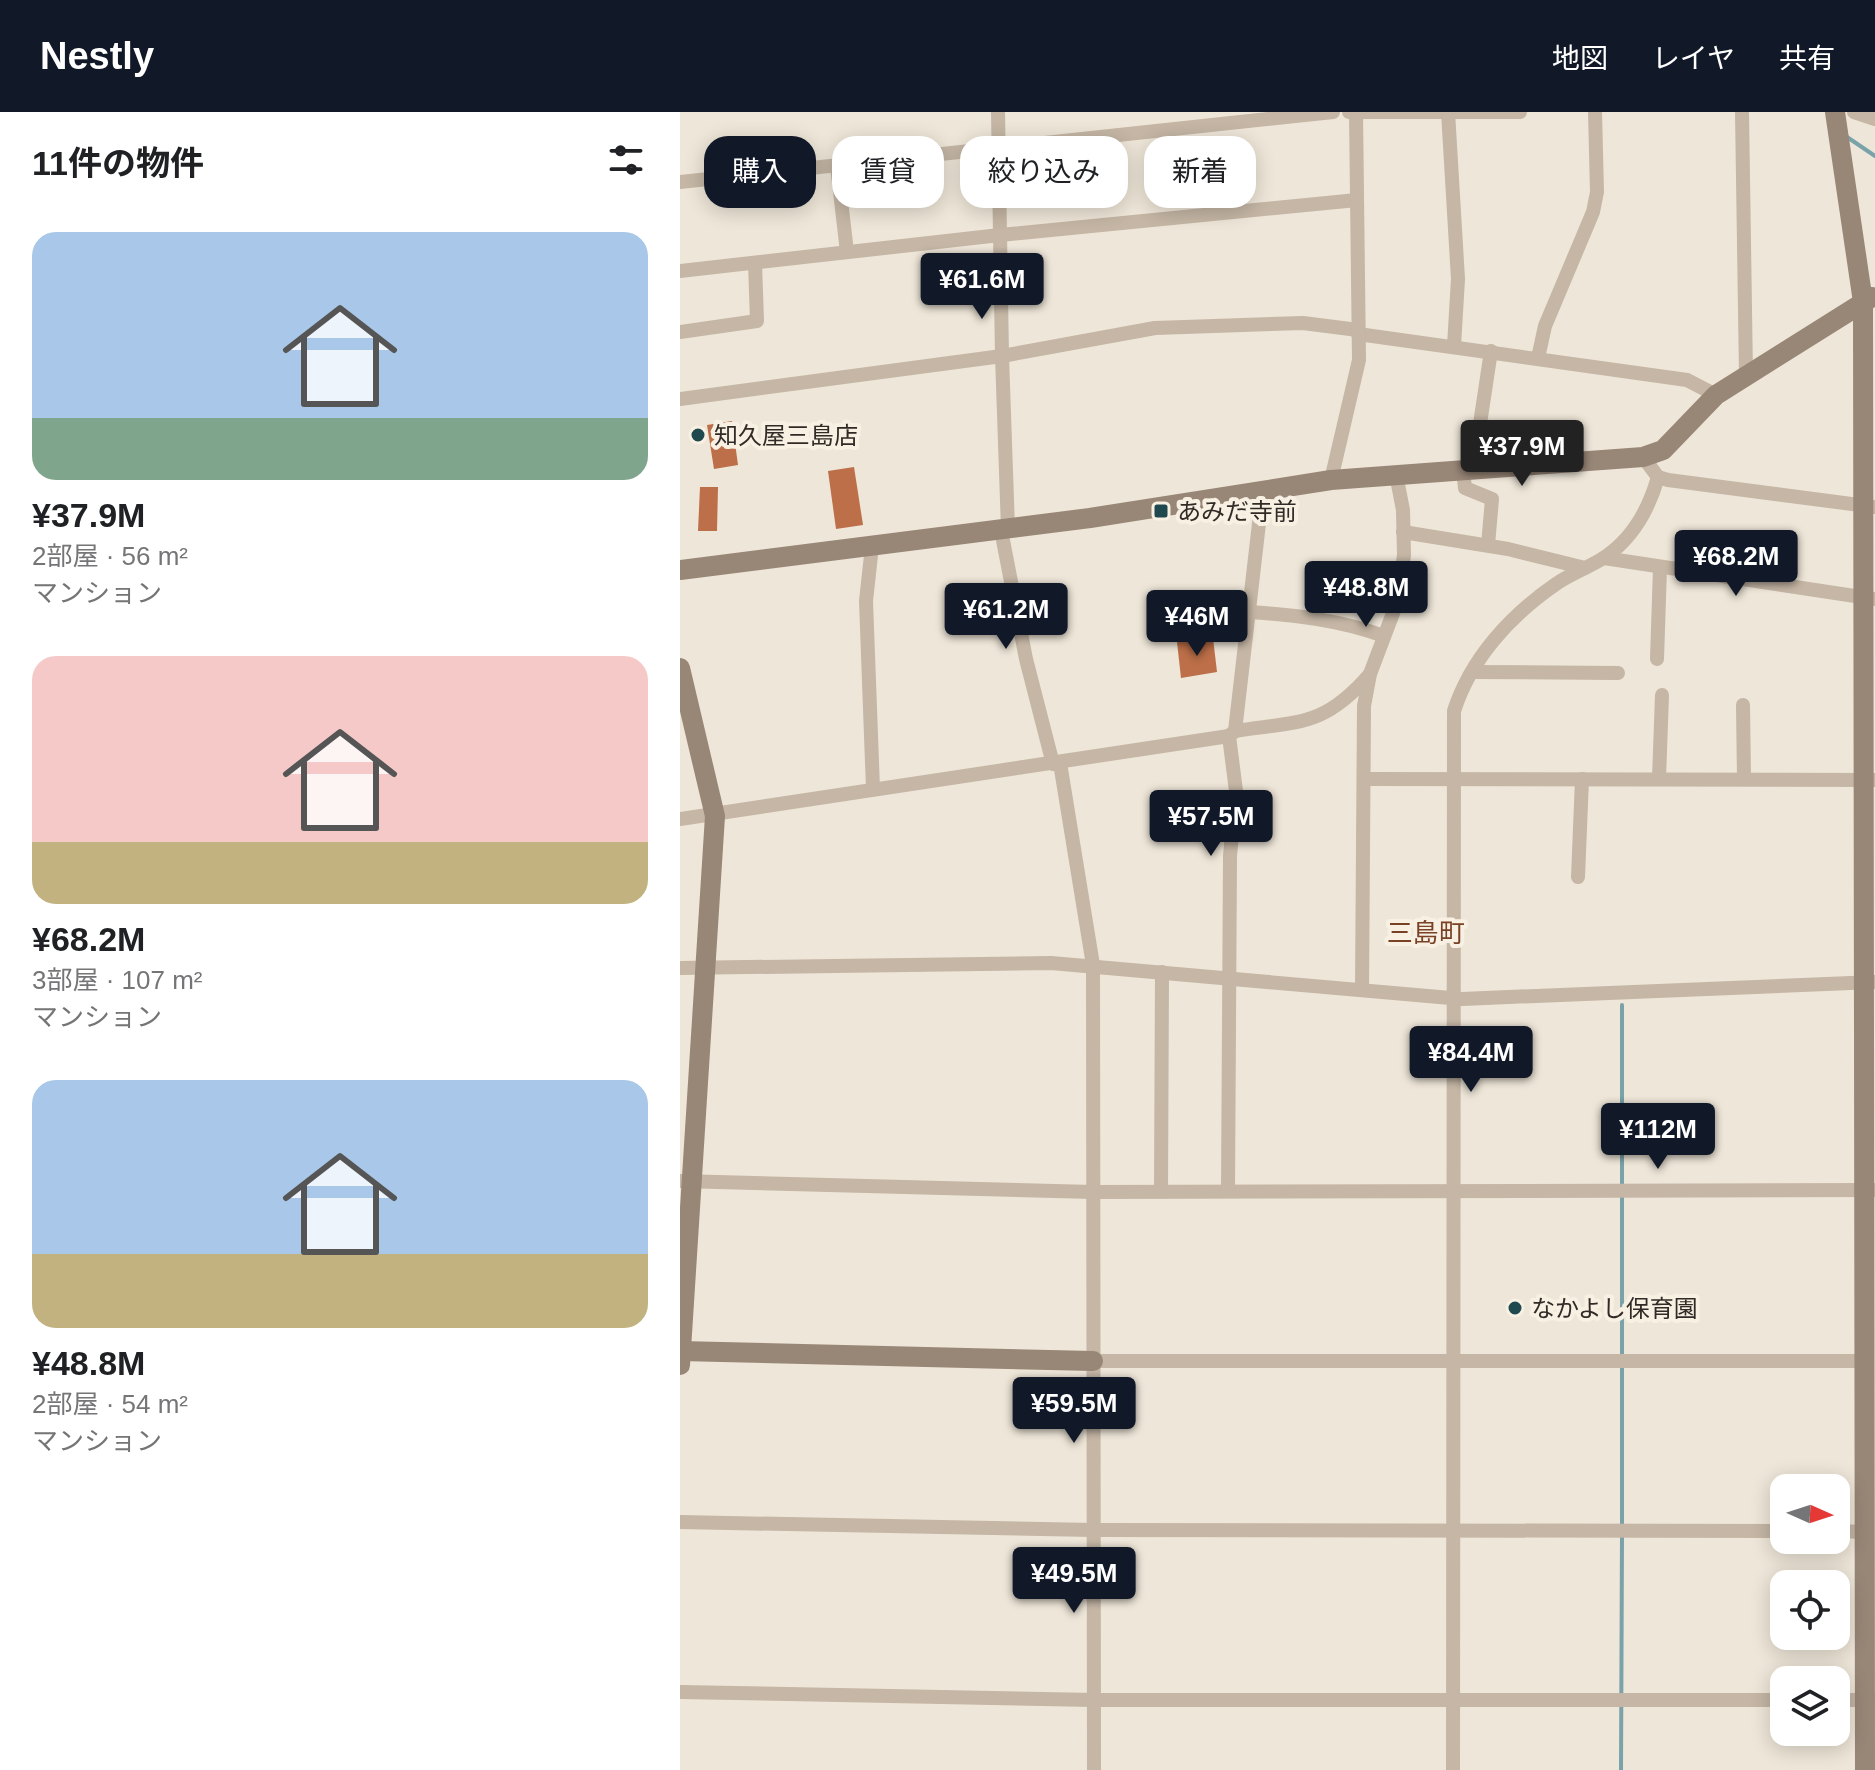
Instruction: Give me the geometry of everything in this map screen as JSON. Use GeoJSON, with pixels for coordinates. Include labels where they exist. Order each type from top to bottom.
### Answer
{"type":"FeatureCollection","features":[{"type":"Feature","properties":{"kind":"street"},"geometry":{"type":"LineString","coordinates":[[998,112],[999,136]]}},
{"type":"Feature","properties":{"kind":"street"},"geometry":{"type":"LineString","coordinates":[[1110,136],[1333,112]]}},
{"type":"Feature","properties":{"kind":"street"},"geometry":{"type":"LineString","coordinates":[[1348,112],[1520,112]]}},
{"type":"Feature","properties":{"kind":"street"},"geometry":{"type":"LineString","coordinates":[[1331,480],[1359,360],[1356,112]]}},
{"type":"Feature","properties":{"kind":"street"},"geometry":{"type":"LineString","coordinates":[[1448,112],[1458,279],[1454,346]]}},
{"type":"Feature","properties":{"kind":"street"},"geometry":{"type":"LineString","coordinates":[[1538,358],[1545,326],[1585,234],[1595,202],[1595,112]]}},
{"type":"Feature","properties":{"kind":"street"},"geometry":{"type":"LineString","coordinates":[[1742,112],[1746,375]]}},
{"type":"Feature","properties":{"kind":"street"},"geometry":{"type":"LineString","coordinates":[[1835,112],[1869,298],[1870,1190],[1869,1320],[1864,1361],[1870,1441],[1870,1700],[1865,1770]]}},
{"type":"Feature","properties":{"kind":"street"},"geometry":{"type":"LineString","coordinates":[[1854,112],[1875,119]]}},
{"type":"Feature","properties":{"kind":"street"},"geometry":{"type":"LineString","coordinates":[[680,182],[832,167]]}},
{"type":"Feature","properties":{"kind":"street"},"geometry":{"type":"LineString","coordinates":[[680,271],[1000,235],[1357,200]]}},
{"type":"Feature","properties":{"kind":"street"},"geometry":{"type":"LineString","coordinates":[[842,208],[847,252]]}},
{"type":"Feature","properties":{"kind":"street"},"geometry":{"type":"LineString","coordinates":[[1000,208],[1005,529],[1026,659],[1056,764],[1093,965],[1094,1770]]}},
{"type":"Feature","properties":{"kind":"street"},"geometry":{"type":"LineString","coordinates":[[680,332],[757,321],[755,263]]}},
{"type":"Feature","properties":{"kind":"street"},"geometry":{"type":"LineString","coordinates":[[680,570],[1005,529],[1331,480],[1643,457],[1663,450],[1716,395],[1869,298]]}},
{"type":"Feature","properties":{"kind":"street"},"geometry":{"type":"LineString","coordinates":[[680,399],[1002,356],[1155,328],[1303,323],[1687,380],[1716,395]]}},
{"type":"Feature","properties":{"kind":"street"},"geometry":{"type":"LineString","coordinates":[[1488,545],[1492,499],[1465,488],[1491,351]]}},
{"type":"Feature","properties":{"kind":"street"},"geometry":{"type":"LineString","coordinates":[[1643,457],[1658,477],[1870,506]]}},
{"type":"Feature","properties":{"kind":"street"},"geometry":{"type":"LineString","coordinates":[[1362,990],[1364,706],[1370,674],[1398,600],[1404,555],[1403,510],[1396,474]]}},
{"type":"Feature","properties":{"kind":"street"},"geometry":{"type":"LineString","coordinates":[[1453,1770],[1454,711],[1460,692],[1483,653],[1513,620],[1557,583],[1604,558],[1626,541],[1651,502],[1658,477]]}},
{"type":"Feature","properties":{"kind":"street"},"geometry":{"type":"LineString","coordinates":[[1228,1191],[1230,856],[1236,791],[1232,733],[1263,489]]}},
{"type":"Feature","properties":{"kind":"street"},"geometry":{"type":"LineString","coordinates":[[1403,532],[1488,545],[1585,568]]}},
{"type":"Feature","properties":{"kind":"street"},"geometry":{"type":"LineString","coordinates":[[872,546],[866,601],[873,789]]}},
{"type":"Feature","properties":{"kind":"street"},"geometry":{"type":"LineString","coordinates":[[1604,558],[1870,598]]}},
{"type":"Feature","properties":{"kind":"street"},"geometry":{"type":"LineString","coordinates":[[1657,659],[1660,568]]}},
{"type":"Feature","properties":{"kind":"street"},"geometry":{"type":"LineString","coordinates":[[1249,612],[1333,621],[1384,636]]}},
{"type":"Feature","properties":{"kind":"street"},"geometry":{"type":"LineString","coordinates":[[680,668],[715,816],[706,968],[687,1182],[680,1365]]}},
{"type":"Feature","properties":{"kind":"street"},"geometry":{"type":"LineString","coordinates":[[1472,672],[1618,673]]}},
{"type":"Feature","properties":{"kind":"street"},"geometry":{"type":"LineString","coordinates":[[680,819],[1056,764],[1313,720],[1351,696],[1370,674]]}},
{"type":"Feature","properties":{"kind":"street"},"geometry":{"type":"LineString","coordinates":[[1659,779],[1662,695]]}},
{"type":"Feature","properties":{"kind":"street"},"geometry":{"type":"LineString","coordinates":[[1743,705],[1744,779]]}},
{"type":"Feature","properties":{"kind":"street"},"geometry":{"type":"LineString","coordinates":[[1364,779],[1870,780]]}},
{"type":"Feature","properties":{"kind":"street"},"geometry":{"type":"LineString","coordinates":[[1578,877],[1582,779]]}},
{"type":"Feature","properties":{"kind":"street"},"geometry":{"type":"LineString","coordinates":[[680,968],[1051,963],[1453,998],[1870,983]]}},
{"type":"Feature","properties":{"kind":"street"},"geometry":{"type":"LineString","coordinates":[[1161,1191],[1162,972]]}},
{"type":"Feature","properties":{"kind":"street"},"geometry":{"type":"LineString","coordinates":[[687,1182],[1093,1192],[1870,1190]]}},
{"type":"Feature","properties":{"kind":"street"},"geometry":{"type":"LineString","coordinates":[[680,1351],[1093,1361],[1864,1361]]}},
{"type":"Feature","properties":{"kind":"street"},"geometry":{"type":"LineString","coordinates":[[680,1522],[1093,1530],[1770,1531]]}},
{"type":"Feature","properties":{"kind":"street"},"geometry":{"type":"LineString","coordinates":[[680,1692],[1094,1700],[1770,1700]]}},
{"type":"Feature","properties":{"kind":"building"},"geometry":{"type":"Polygon","coordinates":[[[732,421],[738,465],[714,469],[707,425],[732,421]]]}},
{"type":"Feature","properties":{"kind":"building"},"geometry":{"type":"Polygon","coordinates":[[[854,467],[863,525],[836,529],[828,471],[854,467]]]}},
{"type":"Feature","properties":{"kind":"building"},"geometry":{"type":"Polygon","coordinates":[[[700,487],[718,487],[717,531],[698,531],[700,487]]]}},
{"type":"Feature","properties":{"kind":"building"},"geometry":{"type":"Polygon","coordinates":[[[1213,638],[1217,672],[1181,678],[1177,642],[1213,638]]]}},
{"type":"Feature","properties":{"kind":"waterway"},"geometry":{"type":"LineString","coordinates":[[1847,137],[1875,156]]}},
{"type":"Feature","properties":{"kind":"waterway"},"geometry":{"type":"LineString","coordinates":[[1622,1005],[1622,1186]]}},
{"type":"Feature","properties":{"kind":"waterway"},"geometry":{"type":"LineString","coordinates":[[1622,1195],[1622,1526]]}},
{"type":"Feature","properties":{"kind":"waterway"},"geometry":{"type":"LineString","coordinates":[[1621,1770],[1622,1535]]}},
{"type":"Feature","properties":{"kind":"place","name":"知久屋三島店"},"geometry":{"type":"Point","coordinates":[698,435]}},
{"type":"Feature","properties":{"kind":"place","name":"あみだ寺前"},"geometry":{"type":"Point","coordinates":[1161,511]}},
{"type":"Feature","properties":{"kind":"place","name":"なかよし保育園"},"geometry":{"type":"Point","coordinates":[1515,1308]}},
{"type":"Feature","properties":{"kind":"district","name":"三島町"},"geometry":{"type":"Point","coordinates":[1426,933]}}]}
